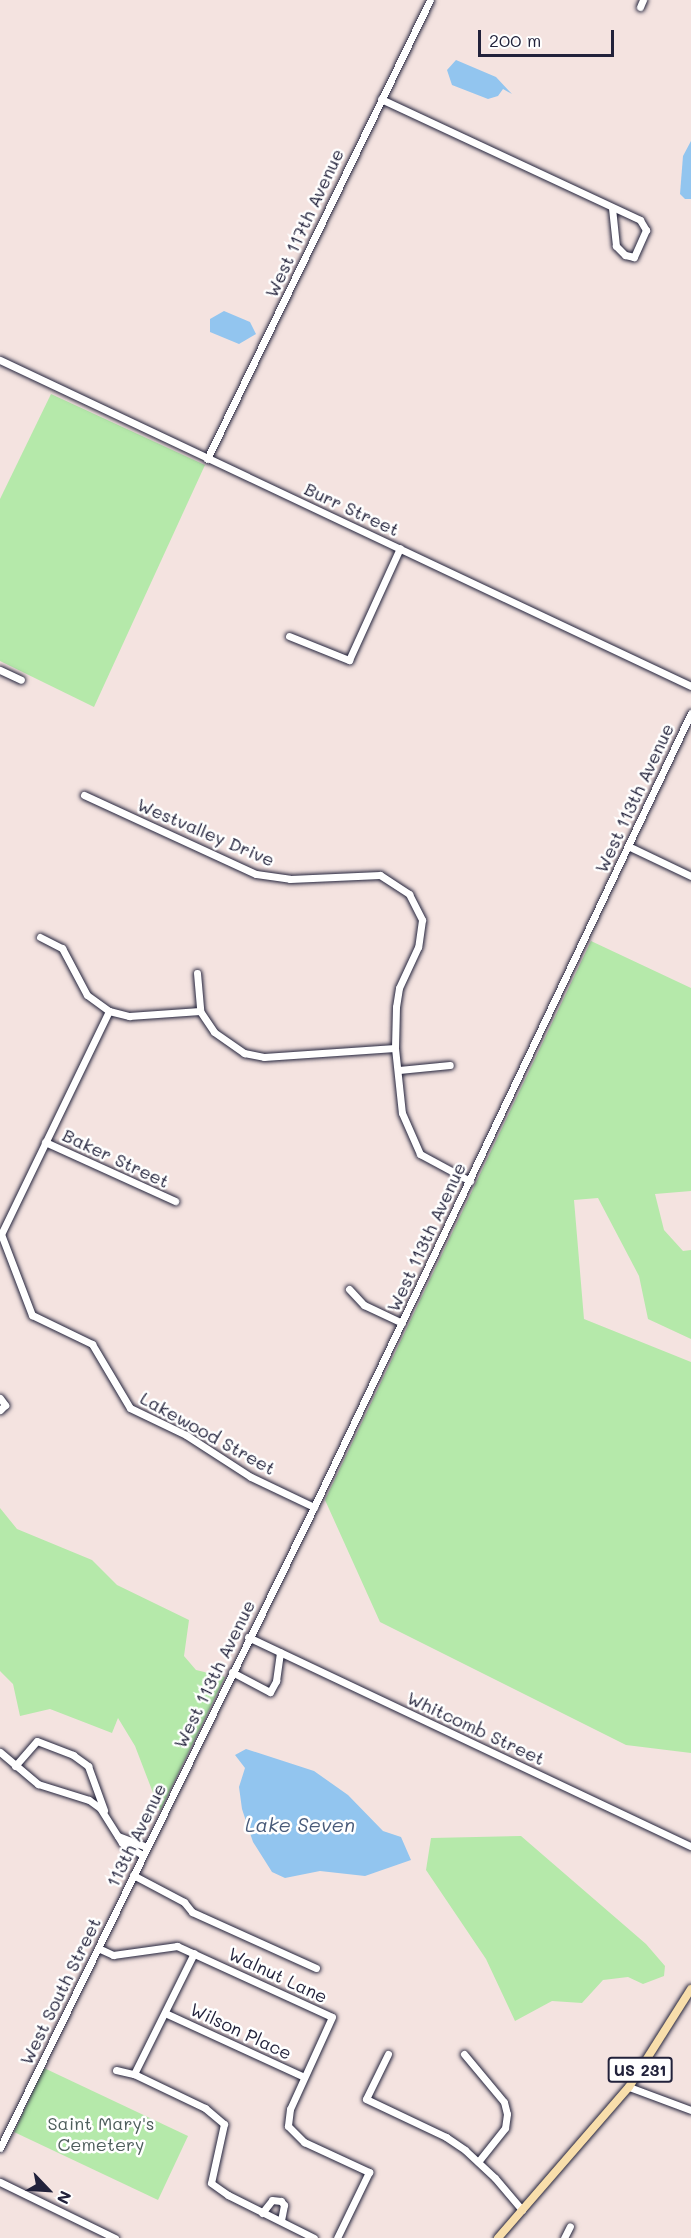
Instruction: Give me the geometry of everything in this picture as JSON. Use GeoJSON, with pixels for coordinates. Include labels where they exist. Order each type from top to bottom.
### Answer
{"type":"FeatureCollection","features":[{"type":"Feature","properties":{"kind":"main road","name":"US 231"},"geometry":{"type":"LineString","coordinates":[[498,2238],[629,2087],[691,1989]]}},
{"type":"Feature","properties":{"kind":"street","name":"West 117th Avenue"},"geometry":{"type":"LineString","coordinates":[[207,459],[430,0]]}},
{"type":"Feature","properties":{"kind":"street"},"geometry":{"type":"LineString","coordinates":[[381,99],[612,208],[644,224],[646,230],[634,257],[625,255],[616,246],[612,208]]}},
{"type":"Feature","properties":{"kind":"street","name":"Burr Street"},"geometry":{"type":"LineString","coordinates":[[0,360],[691,686]]}},
{"type":"Feature","properties":{"kind":"street"},"geometry":{"type":"LineString","coordinates":[[289,636],[349,660],[400,548]]}},
{"type":"Feature","properties":{"kind":"street"},"geometry":{"type":"LineString","coordinates":[[0,670],[21,680]]}},
{"type":"Feature","properties":{"kind":"street","name":"West 113th Avenue"},"geometry":{"type":"LineString","coordinates":[[183,1771],[314,1507],[691,713]]}},
{"type":"Feature","properties":{"kind":"street","name":"Westvalley Drive"},"geometry":{"type":"LineString","coordinates":[[84,795],[270,878],[365,874],[394,881],[409,894],[422,920],[418,947],[399,988],[395,1048],[402,1113],[420,1154],[440,1168],[470,1180]]}},
{"type":"Feature","properties":{"kind":"street"},"geometry":{"type":"LineString","coordinates":[[628,846],[691,876]]}},
{"type":"Feature","properties":{"kind":"street"},"geometry":{"type":"LineString","coordinates":[[40,937],[62,948],[87,994],[109,1011],[129,1016],[200,1011]]}},
{"type":"Feature","properties":{"kind":"street"},"geometry":{"type":"LineString","coordinates":[[197,973],[200,1011],[228,1046],[264,1057],[395,1048]]}},
{"type":"Feature","properties":{"kind":"street"},"geometry":{"type":"LineString","coordinates":[[1,1234],[109,1011]]}},
{"type":"Feature","properties":{"kind":"street"},"geometry":{"type":"LineString","coordinates":[[399,1070],[450,1065]]}},
{"type":"Feature","properties":{"kind":"street","name":"Baker Street"},"geometry":{"type":"LineString","coordinates":[[45,1142],[175,1201]]}},
{"type":"Feature","properties":{"kind":"street","name":"Lakewood Street"},"geometry":{"type":"LineString","coordinates":[[1,1234],[32,1315],[92,1344],[130,1408],[186,1435],[251,1477],[314,1507]]}},
{"type":"Feature","properties":{"kind":"street"},"geometry":{"type":"LineString","coordinates":[[349,1289],[364,1305],[402,1323]]}},
{"type":"Feature","properties":{"kind":"street"},"geometry":{"type":"LineString","coordinates":[[0,1398],[5,1405],[0,1410]]}},
{"type":"Feature","properties":{"kind":"street","name":"Whitcomb Street"},"geometry":{"type":"LineString","coordinates":[[248,1637],[691,1846]]}},
{"type":"Feature","properties":{"kind":"street"},"geometry":{"type":"LineString","coordinates":[[232,1672],[272,1691],[280,1652]]}},
{"type":"Feature","properties":{"kind":"street"},"geometry":{"type":"LineString","coordinates":[[15,1766],[37,1742],[44,1742],[85,1761],[107,1819],[116,1836],[143,1856]]}},
{"type":"Feature","properties":{"kind":"street"},"geometry":{"type":"LineString","coordinates":[[0,1752],[15,1766],[48,1789],[88,1800],[107,1819]]}},
{"type":"Feature","properties":{"kind":"street","name":"113th Avenue"},"geometry":{"type":"LineString","coordinates":[[116,1912],[183,1771]]}},
{"type":"Feature","properties":{"kind":"street"},"geometry":{"type":"LineString","coordinates":[[88,1800],[95,1785]]}},
{"type":"Feature","properties":{"kind":"street"},"geometry":{"type":"LineString","coordinates":[[116,1836],[147,1847]]}},
{"type":"Feature","properties":{"kind":"street"},"geometry":{"type":"LineString","coordinates":[[133,1875],[184,1902],[192,1912],[316,1968]]}},
{"type":"Feature","properties":{"kind":"street","name":"West South Street"},"geometry":{"type":"LineString","coordinates":[[0,2148],[116,1912]]}},
{"type":"Feature","properties":{"kind":"street","name":"Walnut Lane"},"geometry":{"type":"LineString","coordinates":[[98,1948],[113,1955],[177,1946],[332,2017],[290,2109],[288,2126],[304,2142],[369,2172],[337,2238]]}},
{"type":"Feature","properties":{"kind":"street"},"geometry":{"type":"LineString","coordinates":[[134,2074],[194,1953]]}},
{"type":"Feature","properties":{"kind":"street","name":"Wilson Place"},"geometry":{"type":"LineString","coordinates":[[165,2013],[304,2077]]}},
{"type":"Feature","properties":{"kind":"street"},"geometry":{"type":"LineString","coordinates":[[388,2054],[366,2099],[446,2137],[478,2162],[522,2211]]}},
{"type":"Feature","properties":{"kind":"street"},"geometry":{"type":"LineString","coordinates":[[464,2054],[504,2103],[507,2114],[505,2128],[478,2162]]}},
{"type":"Feature","properties":{"kind":"street"},"geometry":{"type":"LineString","coordinates":[[116,2070],[134,2074],[205,2108],[224,2124],[211,2183],[262,2213],[314,2238]]}},
{"type":"Feature","properties":{"kind":"street"},"geometry":{"type":"LineString","coordinates":[[629,2087],[691,2110]]}},
{"type":"Feature","properties":{"kind":"street"},"geometry":{"type":"LineString","coordinates":[[0,2126],[8,2130]]}},
{"type":"Feature","properties":{"kind":"street"},"geometry":{"type":"LineString","coordinates":[[0,2182],[115,2238]]}},
{"type":"Feature","properties":{"kind":"street"},"geometry":{"type":"LineString","coordinates":[[262,2213],[272,2200],[281,2201],[284,2205],[281,2222]]}},
{"type":"Feature","properties":{"kind":"street"},"geometry":{"type":"LineString","coordinates":[[564,2238],[570,2226]]}},
{"type":"Feature","properties":{"kind":"green space"},"geometry":{"type":"Polygon","coordinates":[[[51,394],[205,465],[94,707],[0,661],[0,499],[51,394]]]}},
{"type":"Feature","properties":{"kind":"green space"},"geometry":{"type":"Polygon","coordinates":[[[591,941],[691,988],[691,1191],[655,1194],[664,1230],[683,1251],[691,1250],[691,1339],[648,1319],[639,1276],[598,1198],[574,1200],[584,1319],[691,1362],[691,1753],[626,1745],[380,1622],[325,1500],[591,941]]]}},
{"type":"Feature","properties":{"kind":"green space"},"geometry":{"type":"Polygon","coordinates":[[[0,1508],[17,1529],[92,1560],[117,1585],[189,1620],[184,1656],[196,1670],[225,1677],[160,1811],[135,1746],[118,1718],[112,1733],[50,1709],[20,1716],[13,1684],[0,1671],[0,1508]]]}},
{"type":"Feature","properties":{"kind":"green space"},"geometry":{"type":"Polygon","coordinates":[[[521,1836],[646,1944],[665,1966],[664,1976],[643,1984],[628,1977],[603,1980],[582,2003],[552,2001],[515,2021],[486,1959],[426,1870],[431,1838],[521,1836]]]}},
{"type":"Feature","properties":{"kind":"green space","name":"Saint Mary's Cemetery"},"geometry":{"type":"Polygon","coordinates":[[[44,2068],[188,2136],[158,2200],[14,2132],[44,2068]]]}},
{"type":"Feature","properties":{"kind":"water"},"geometry":{"type":"Polygon","coordinates":[[[456,60],[496,77],[512,94],[503,89],[498,96],[488,99],[452,85],[447,70],[456,60]]]}},
{"type":"Feature","properties":{"kind":"water"},"geometry":{"type":"Polygon","coordinates":[[[691,141],[691,199],[685,199],[680,194],[683,156],[691,141]]]}},
{"type":"Feature","properties":{"kind":"water"},"geometry":{"type":"Polygon","coordinates":[[[224,311],[250,322],[256,334],[239,344],[210,332],[210,319],[224,311]]]}},
{"type":"Feature","properties":{"kind":"water","name":"Lake Seven"},"geometry":{"type":"Polygon","coordinates":[[[246,1749],[314,1771],[348,1795],[383,1831],[401,1837],[411,1860],[365,1876],[320,1871],[285,1878],[272,1872],[253,1842],[242,1809],[239,1787],[245,1768],[235,1755],[246,1749]]]}}]}
